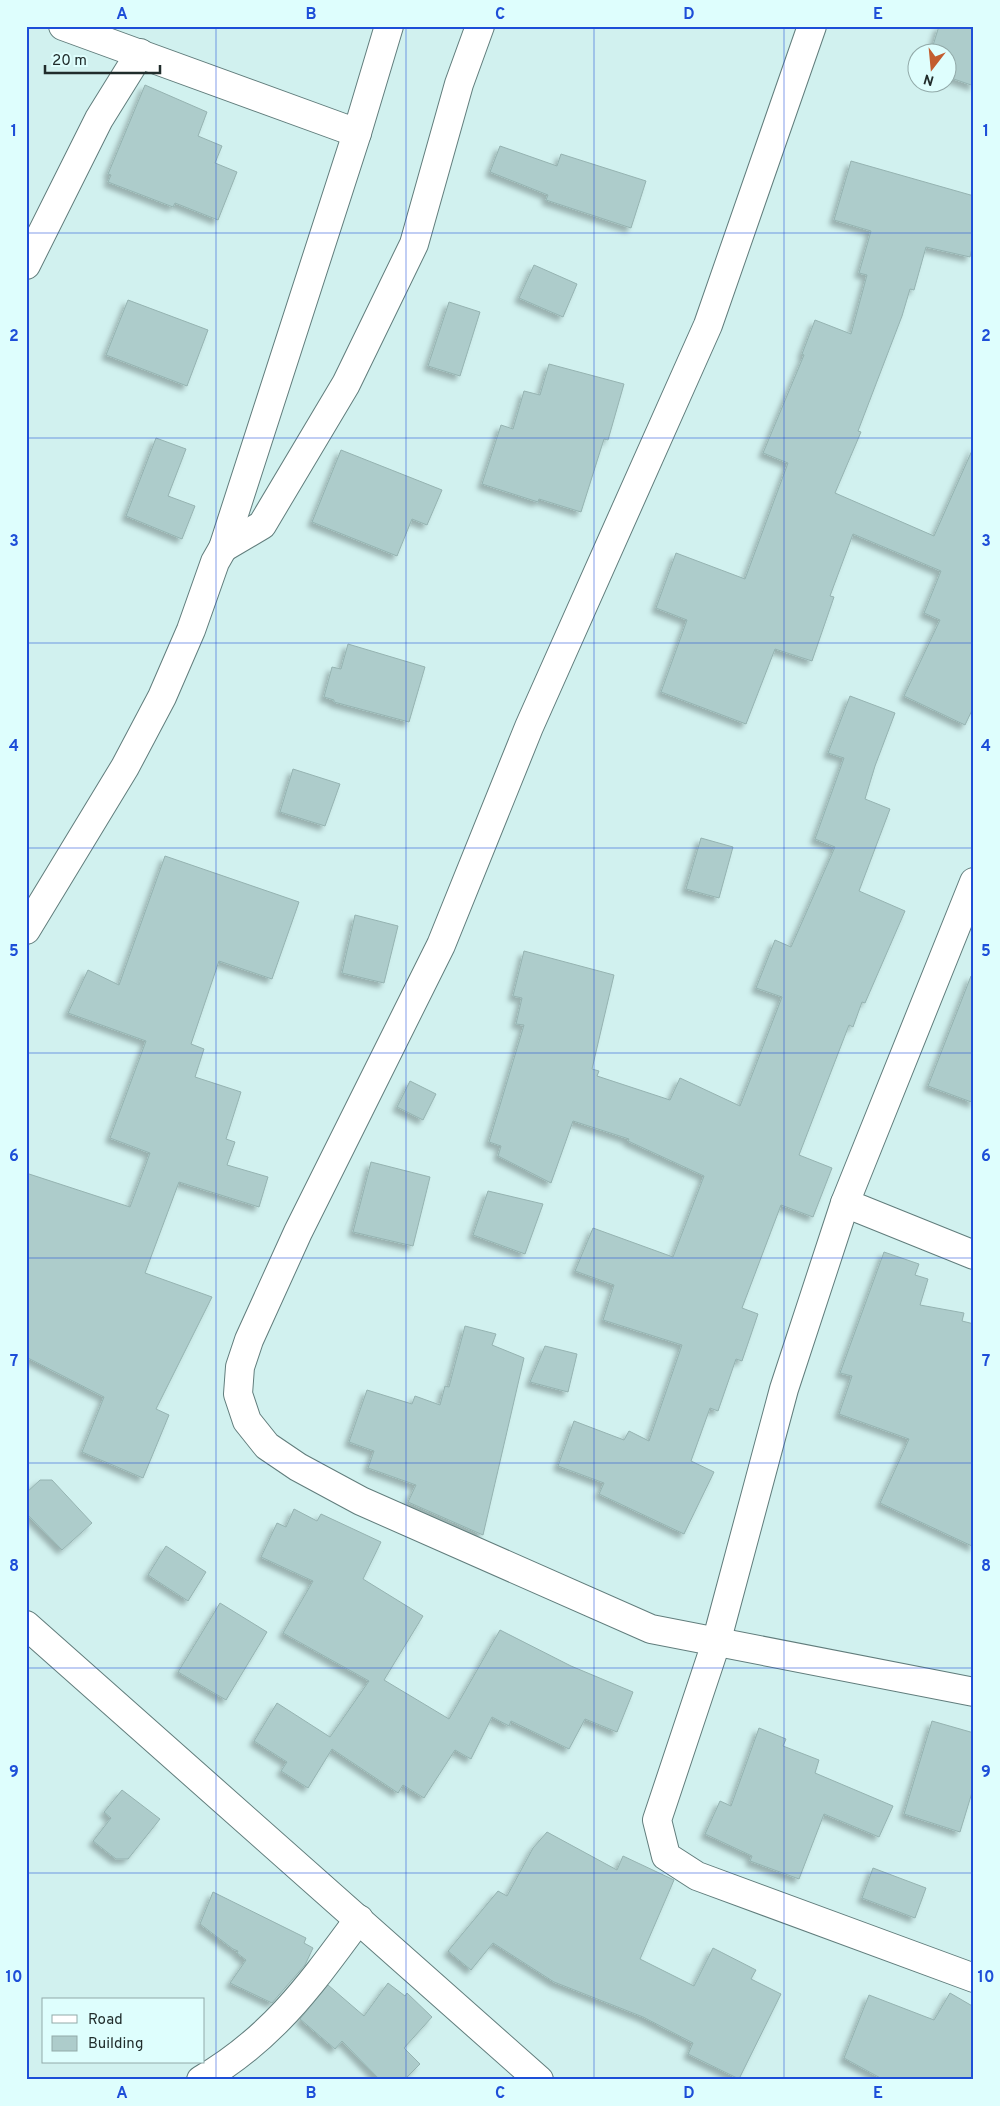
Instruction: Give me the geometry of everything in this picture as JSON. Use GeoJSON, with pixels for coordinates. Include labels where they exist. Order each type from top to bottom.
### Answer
{"type":"FeatureCollection","features":[{"type":"Feature","properties":{"kind":"street"},"geometry":{"type":"LineString","coordinates":[[64,26],[357,133]]}},
{"type":"Feature","properties":{"kind":"street"},"geometry":{"type":"LineString","coordinates":[[26,930],[126,767],[162,697],[191,630],[215,562],[223,548],[357,133],[389,26]]}},
{"type":"Feature","properties":{"kind":"street"},"geometry":{"type":"LineString","coordinates":[[223,548],[262,525],[346,384],[414,244],[459,84],[480,26]]}},
{"type":"Feature","properties":{"kind":"street"},"geometry":{"type":"LineString","coordinates":[[812,26],[708,325],[529,727],[441,945],[298,1232],[249,1340],[240,1367],[238,1394],[247,1421],[267,1446],[298,1467],[361,1501],[650,1629],[974,1692]]}},
{"type":"Feature","properties":{"kind":"street"},"geometry":{"type":"LineString","coordinates":[[26,264],[100,119],[140,53]]}},
{"type":"Feature","properties":{"kind":"street"},"geometry":{"type":"LineString","coordinates":[[974,882],[845,1203],[784,1389],[716,1643],[657,1820],[666,1856],[697,1876],[974,1978]]}},
{"type":"Feature","properties":{"kind":"street"},"geometry":{"type":"LineString","coordinates":[[845,1203],[974,1255]]}},
{"type":"Feature","properties":{"kind":"street"},"geometry":{"type":"LineString","coordinates":[[26,1625],[359,1918],[539,2080]]}},
{"type":"Feature","properties":{"kind":"street"},"geometry":{"type":"LineString","coordinates":[[201,2080],[245,2051],[278,2023],[308,1990],[359,1918]]}},
{"type":"Feature","properties":{"kind":"building"},"geometry":{"type":"Polygon","coordinates":[[[939,26],[974,26],[974,86],[958,80],[958,42],[934,42],[939,26]]]}},
{"type":"Feature","properties":{"kind":"building"},"geometry":{"type":"Polygon","coordinates":[[[145,85],[207,112],[198,136],[222,146],[215,163],[237,172],[218,220],[175,203],[173,207],[108,182],[111,175],[108,174],[145,85]]]}},
{"type":"Feature","properties":{"kind":"building"},"geometry":{"type":"Polygon","coordinates":[[[500,146],[557,166],[561,154],[646,181],[631,228],[546,200],[548,195],[490,172],[500,146]]]}},
{"type":"Feature","properties":{"kind":"building"},"geometry":{"type":"Polygon","coordinates":[[[851,161],[974,196],[974,240],[970,257],[926,247],[914,290],[910,289],[902,316],[858,431],[861,432],[835,493],[934,536],[974,446],[974,706],[965,725],[904,696],[940,620],[924,613],[941,571],[853,534],[830,596],[834,597],[812,661],[775,649],[746,724],[661,692],[687,620],[656,608],[676,553],[745,579],[788,463],[763,453],[804,355],[802,354],[815,320],[851,334],[867,275],[859,273],[871,231],[834,220],[851,161]]]}},
{"type":"Feature","properties":{"kind":"building"},"geometry":{"type":"Polygon","coordinates":[[[534,265],[577,284],[563,317],[519,298],[534,265]]]}},
{"type":"Feature","properties":{"kind":"building"},"geometry":{"type":"Polygon","coordinates":[[[128,300],[208,330],[187,386],[106,355],[128,300]]]}},
{"type":"Feature","properties":{"kind":"building"},"geometry":{"type":"Polygon","coordinates":[[[449,302],[480,312],[460,376],[428,366],[449,302]]]}},
{"type":"Feature","properties":{"kind":"building"},"geometry":{"type":"Polygon","coordinates":[[[549,364],[624,384],[608,440],[604,439],[581,512],[539,499],[538,502],[482,484],[501,425],[513,429],[524,391],[540,395],[549,364]]]}},
{"type":"Feature","properties":{"kind":"building"},"geometry":{"type":"Polygon","coordinates":[[[156,438],[186,449],[168,496],[195,506],[182,539],[126,516],[156,438]]]}},
{"type":"Feature","properties":{"kind":"building"},"geometry":{"type":"Polygon","coordinates":[[[341,450],[442,490],[427,525],[412,519],[397,556],[312,522],[341,450]]]}},
{"type":"Feature","properties":{"kind":"building"},"geometry":{"type":"Polygon","coordinates":[[[348,644],[425,667],[409,722],[334,702],[334,700],[324,697],[332,667],[341,669],[348,644]]]}},
{"type":"Feature","properties":{"kind":"building"},"geometry":{"type":"Polygon","coordinates":[[[850,696],[895,713],[865,799],[890,809],[859,891],[905,911],[865,1003],[862,1002],[853,1027],[849,1025],[799,1155],[832,1168],[813,1217],[781,1205],[742,1308],[758,1314],[742,1361],[736,1359],[718,1411],[710,1408],[691,1461],[714,1472],[684,1534],[599,1494],[604,1483],[558,1466],[574,1421],[624,1440],[629,1431],[649,1441],[682,1345],[603,1320],[614,1285],[575,1271],[593,1228],[673,1257],[704,1176],[628,1141],[629,1139],[573,1121],[551,1183],[498,1156],[501,1146],[489,1142],[524,1025],[516,1024],[522,998],[513,996],[524,951],[614,975],[592,1069],[599,1071],[597,1076],[670,1100],[680,1078],[740,1106],[782,997],[756,988],[775,940],[791,947],[835,847],[815,839],[844,758],[828,753],[850,696]]]}},
{"type":"Feature","properties":{"kind":"building"},"geometry":{"type":"Polygon","coordinates":[[[293,769],[340,784],[325,826],[280,812],[293,769]]]}},
{"type":"Feature","properties":{"kind":"building"},"geometry":{"type":"Polygon","coordinates":[[[701,838],[733,847],[719,898],[686,889],[701,838]]]}},
{"type":"Feature","properties":{"kind":"building"},"geometry":{"type":"Polygon","coordinates":[[[165,856],[299,902],[272,979],[219,961],[191,1044],[204,1049],[195,1077],[241,1092],[226,1139],[235,1142],[227,1165],[268,1177],[259,1207],[179,1182],[145,1273],[212,1297],[156,1409],[169,1415],[143,1478],[82,1452],[104,1397],[26,1357],[26,1173],[130,1207],[150,1153],[110,1138],[146,1041],[68,1013],[88,970],[119,985],[165,856]]]}},
{"type":"Feature","properties":{"kind":"building"},"geometry":{"type":"Polygon","coordinates":[[[355,915],[398,926],[384,983],[342,973],[355,915]]]}},
{"type":"Feature","properties":{"kind":"building"},"geometry":{"type":"Polygon","coordinates":[[[971,976],[974,977],[974,1103],[928,1086],[971,976]]]}},
{"type":"Feature","properties":{"kind":"building"},"geometry":{"type":"Polygon","coordinates":[[[410,1081],[436,1094],[423,1120],[397,1107],[410,1081]]]}},
{"type":"Feature","properties":{"kind":"building"},"geometry":{"type":"Polygon","coordinates":[[[371,1162],[430,1177],[413,1246],[353,1232],[371,1162]]]}},
{"type":"Feature","properties":{"kind":"building"},"geometry":{"type":"Polygon","coordinates":[[[488,1191],[543,1204],[525,1254],[473,1235],[488,1191]]]}},
{"type":"Feature","properties":{"kind":"building"},"geometry":{"type":"Polygon","coordinates":[[[884,1252],[919,1264],[915,1275],[928,1279],[920,1305],[964,1313],[962,1321],[974,1324],[974,1547],[880,1503],[909,1439],[839,1414],[852,1376],[840,1373],[884,1252]]]}},
{"type":"Feature","properties":{"kind":"building"},"geometry":{"type":"Polygon","coordinates":[[[465,1326],[496,1334],[492,1345],[524,1358],[483,1535],[408,1502],[416,1485],[368,1468],[374,1451],[349,1442],[367,1390],[412,1404],[415,1396],[440,1405],[445,1386],[449,1387],[465,1326]]]}},
{"type":"Feature","properties":{"kind":"building"},"geometry":{"type":"Polygon","coordinates":[[[545,1346],[577,1354],[568,1392],[530,1382],[545,1346]]]}},
{"type":"Feature","properties":{"kind":"building"},"geometry":{"type":"Polygon","coordinates":[[[40,1480],[52,1480],[92,1523],[62,1550],[26,1513],[26,1493],[40,1480]]]}},
{"type":"Feature","properties":{"kind":"building"},"geometry":{"type":"Polygon","coordinates":[[[294,1509],[317,1521],[321,1514],[381,1542],[363,1579],[423,1616],[384,1680],[449,1719],[500,1630],[571,1666],[633,1692],[617,1732],[585,1719],[569,1749],[511,1721],[509,1726],[492,1717],[471,1759],[455,1750],[424,1798],[403,1785],[398,1793],[332,1749],[308,1788],[281,1771],[287,1762],[254,1741],[277,1703],[330,1737],[369,1681],[283,1633],[313,1581],[261,1557],[277,1523],[286,1527],[294,1509]]]}},
{"type":"Feature","properties":{"kind":"building"},"geometry":{"type":"Polygon","coordinates":[[[166,1546],[206,1572],[188,1601],[148,1575],[166,1546]]]}},
{"type":"Feature","properties":{"kind":"building"},"geometry":{"type":"Polygon","coordinates":[[[220,1603],[267,1632],[226,1700],[178,1672],[220,1603]]]}},
{"type":"Feature","properties":{"kind":"building"},"geometry":{"type":"Polygon","coordinates":[[[932,1721],[974,1733],[974,1786],[960,1832],[904,1814],[932,1721]]]}},
{"type":"Feature","properties":{"kind":"building"},"geometry":{"type":"Polygon","coordinates":[[[759,1728],[786,1739],[783,1746],[819,1760],[815,1773],[893,1806],[879,1837],[824,1814],[799,1879],[750,1861],[752,1856],[705,1834],[720,1801],[731,1806],[759,1728]]]}},
{"type":"Feature","properties":{"kind":"building"},"geometry":{"type":"Polygon","coordinates":[[[122,1790],[160,1819],[128,1859],[116,1859],[93,1841],[111,1818],[104,1812],[122,1790]]]}},
{"type":"Feature","properties":{"kind":"building"},"geometry":{"type":"Polygon","coordinates":[[[547,1832],[617,1870],[623,1856],[674,1880],[640,1959],[694,1986],[713,1948],[756,1970],[751,1979],[781,1994],[739,2079],[688,2054],[693,2043],[643,2017],[554,1982],[493,1943],[471,1970],[448,1951],[498,1891],[507,1896],[533,1848],[547,1832]]]}},
{"type":"Feature","properties":{"kind":"building"},"geometry":{"type":"Polygon","coordinates":[[[873,1868],[926,1888],[915,1918],[862,1898],[873,1868]]]}},
{"type":"Feature","properties":{"kind":"building"},"geometry":{"type":"Polygon","coordinates":[[[213,1892],[306,1938],[304,1943],[313,1948],[305,1965],[272,2003],[230,1983],[246,1960],[237,1953],[238,1951],[200,1924],[213,1892]]]}},
{"type":"Feature","properties":{"kind":"building"},"geometry":{"type":"Polygon","coordinates":[[[388,1983],[405,1996],[407,1993],[432,2017],[404,2048],[420,2064],[404,2080],[380,2080],[342,2041],[335,2049],[300,2019],[328,1985],[364,2016],[388,1983]]]}},
{"type":"Feature","properties":{"kind":"building"},"geometry":{"type":"Polygon","coordinates":[[[950,1993],[974,2007],[974,2080],[884,2080],[844,2058],[869,1995],[934,2020],[950,1993]]]}}]}
